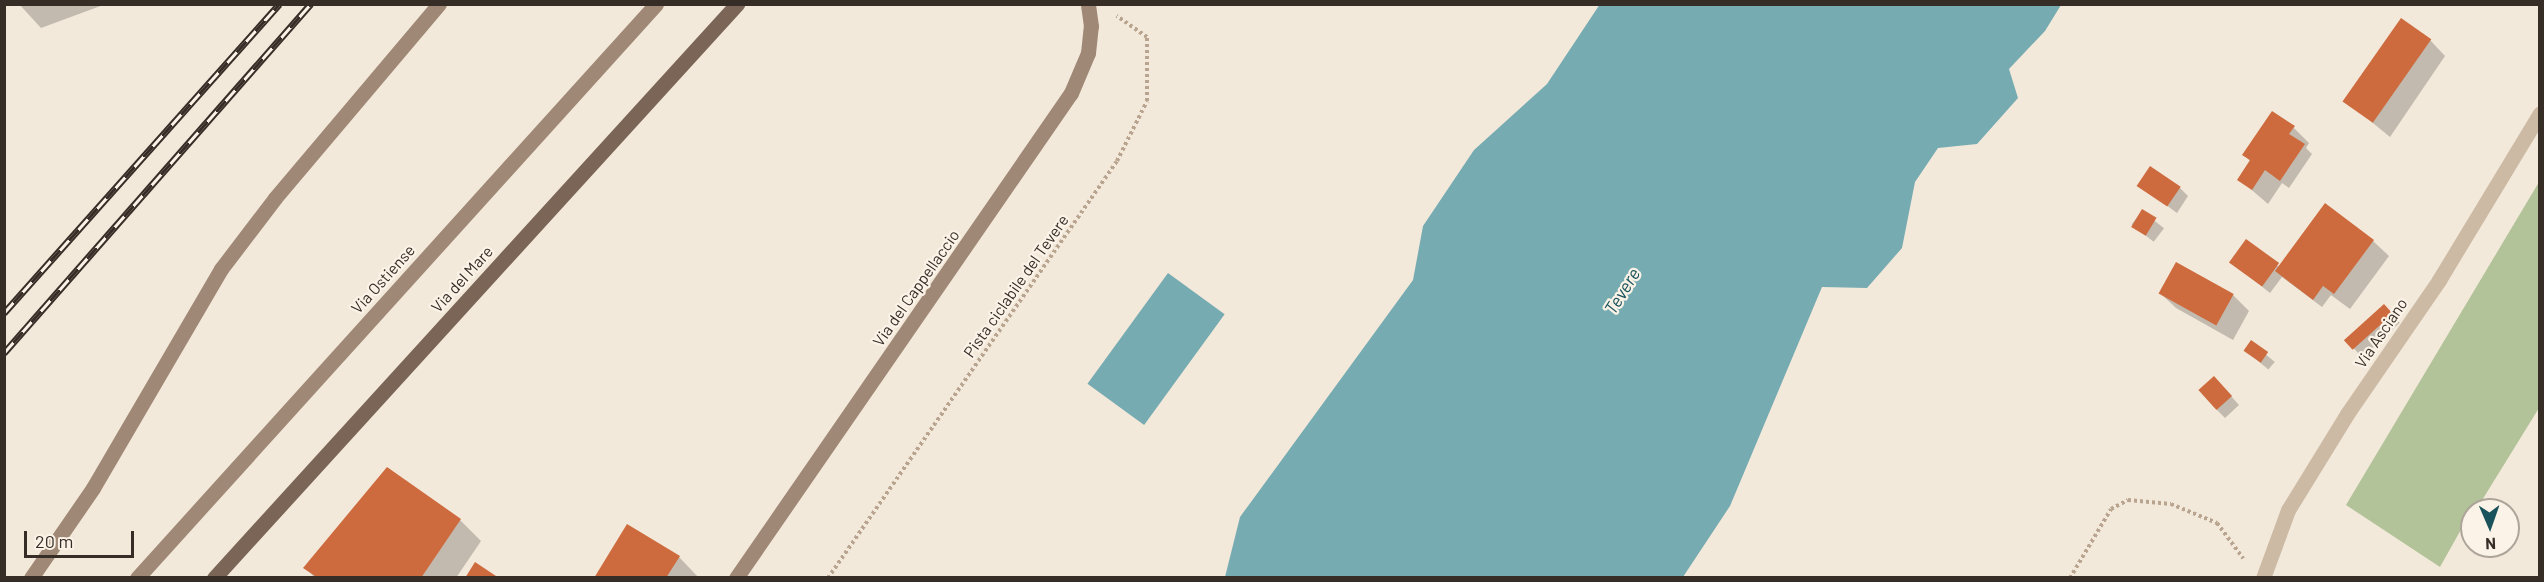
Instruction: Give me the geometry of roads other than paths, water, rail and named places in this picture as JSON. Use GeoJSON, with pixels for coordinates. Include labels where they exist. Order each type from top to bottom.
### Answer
{"type":"FeatureCollection","features":[{"type":"Feature","properties":{"kind":"main road"},"geometry":{"type":"LineString","coordinates":[[31,578],[93,488],[221,269],[275,198],[439,4]]}},
{"type":"Feature","properties":{"kind":"main road","name":"Via Ostiense"},"geometry":{"type":"LineString","coordinates":[[136,578],[656,4]]}},
{"type":"Feature","properties":{"kind":"main road","name":"Via del Mare"},"geometry":{"type":"LineString","coordinates":[[214,578],[737,4]]}},
{"type":"Feature","properties":{"kind":"main road","name":"Via del Cappellaccio"},"geometry":{"type":"LineString","coordinates":[[736,578],[1071,93],[1088,53],[1091,26],[1088,4]]}},
{"type":"Feature","properties":{"kind":"street","name":"Via Asciano"},"geometry":{"type":"LineString","coordinates":[[2263,578],[2288,510],[2347,414],[2439,280],[2540,113]]}},
{"type":"Feature","properties":{"kind":"water","name":"Tevere"},"geometry":{"type":"Polygon","coordinates":[[[1600,4],[2061,5],[2045,31],[2009,69],[2018,98],[1977,144],[1938,148],[1915,182],[1902,248],[1867,288],[1822,287],[1730,506],[1683,577],[1225,577],[1240,517],[1413,280],[1423,226],[1474,150],[1547,84],[1600,4]]]}},
{"type":"Feature","properties":{"kind":"water"},"geometry":{"type":"Polygon","coordinates":[[[1168,273],[1225,314],[1144,425],[1087,384],[1168,273]]]}},
{"type":"Feature","properties":{"kind":"railway"},"geometry":{"type":"LineString","coordinates":[[4,313],[279,4]]}},
{"type":"Feature","properties":{"kind":"railway"},"geometry":{"type":"LineString","coordinates":[[4,353],[311,4]]}}]}
